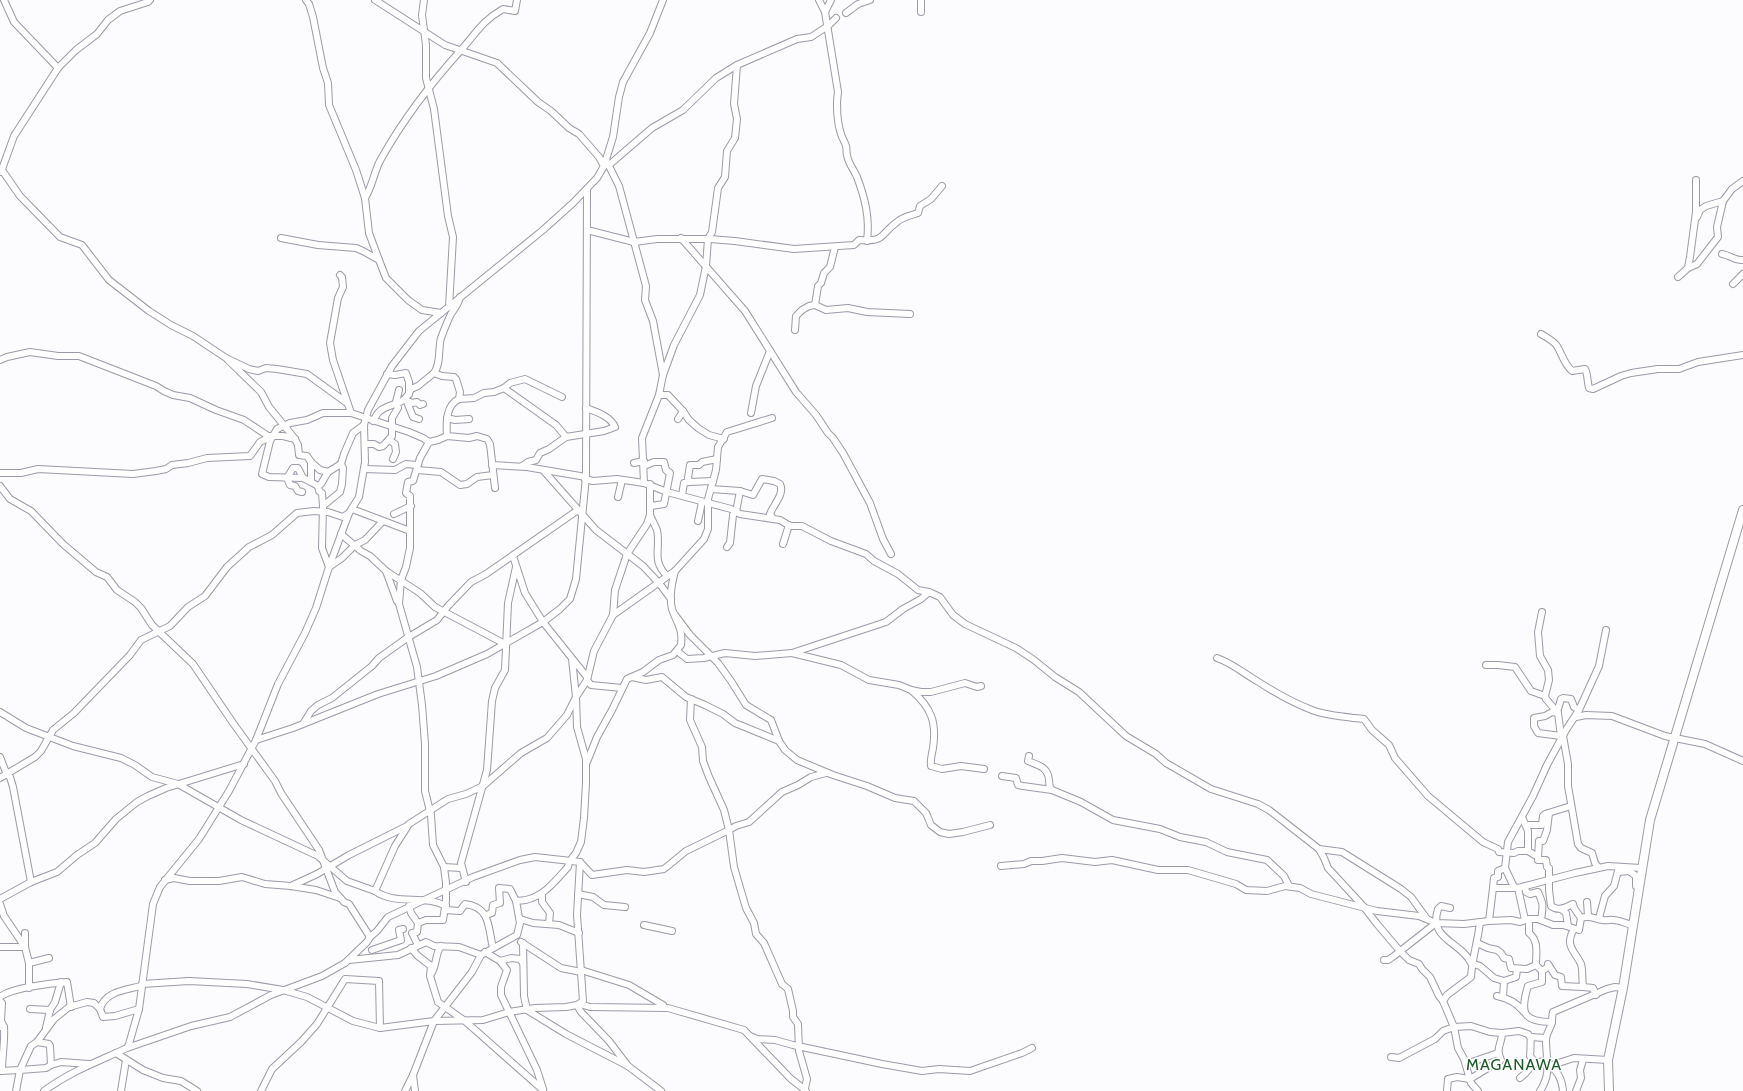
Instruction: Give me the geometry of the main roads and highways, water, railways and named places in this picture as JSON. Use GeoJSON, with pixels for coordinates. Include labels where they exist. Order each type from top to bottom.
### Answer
{"type":"FeatureCollection","features":[{"type":"Feature","properties":{"kind":"main road"},"geometry":{"type":"LineString","coordinates":[[1609,1091],[1608,1060],[1623,988],[1641,868],[1650,820],[1743,510]]}},
{"type":"Feature","properties":{"kind":"district","name":"MAGANAWA"},"geometry":{"type":"Point","coordinates":[1514,1064]}}]}
